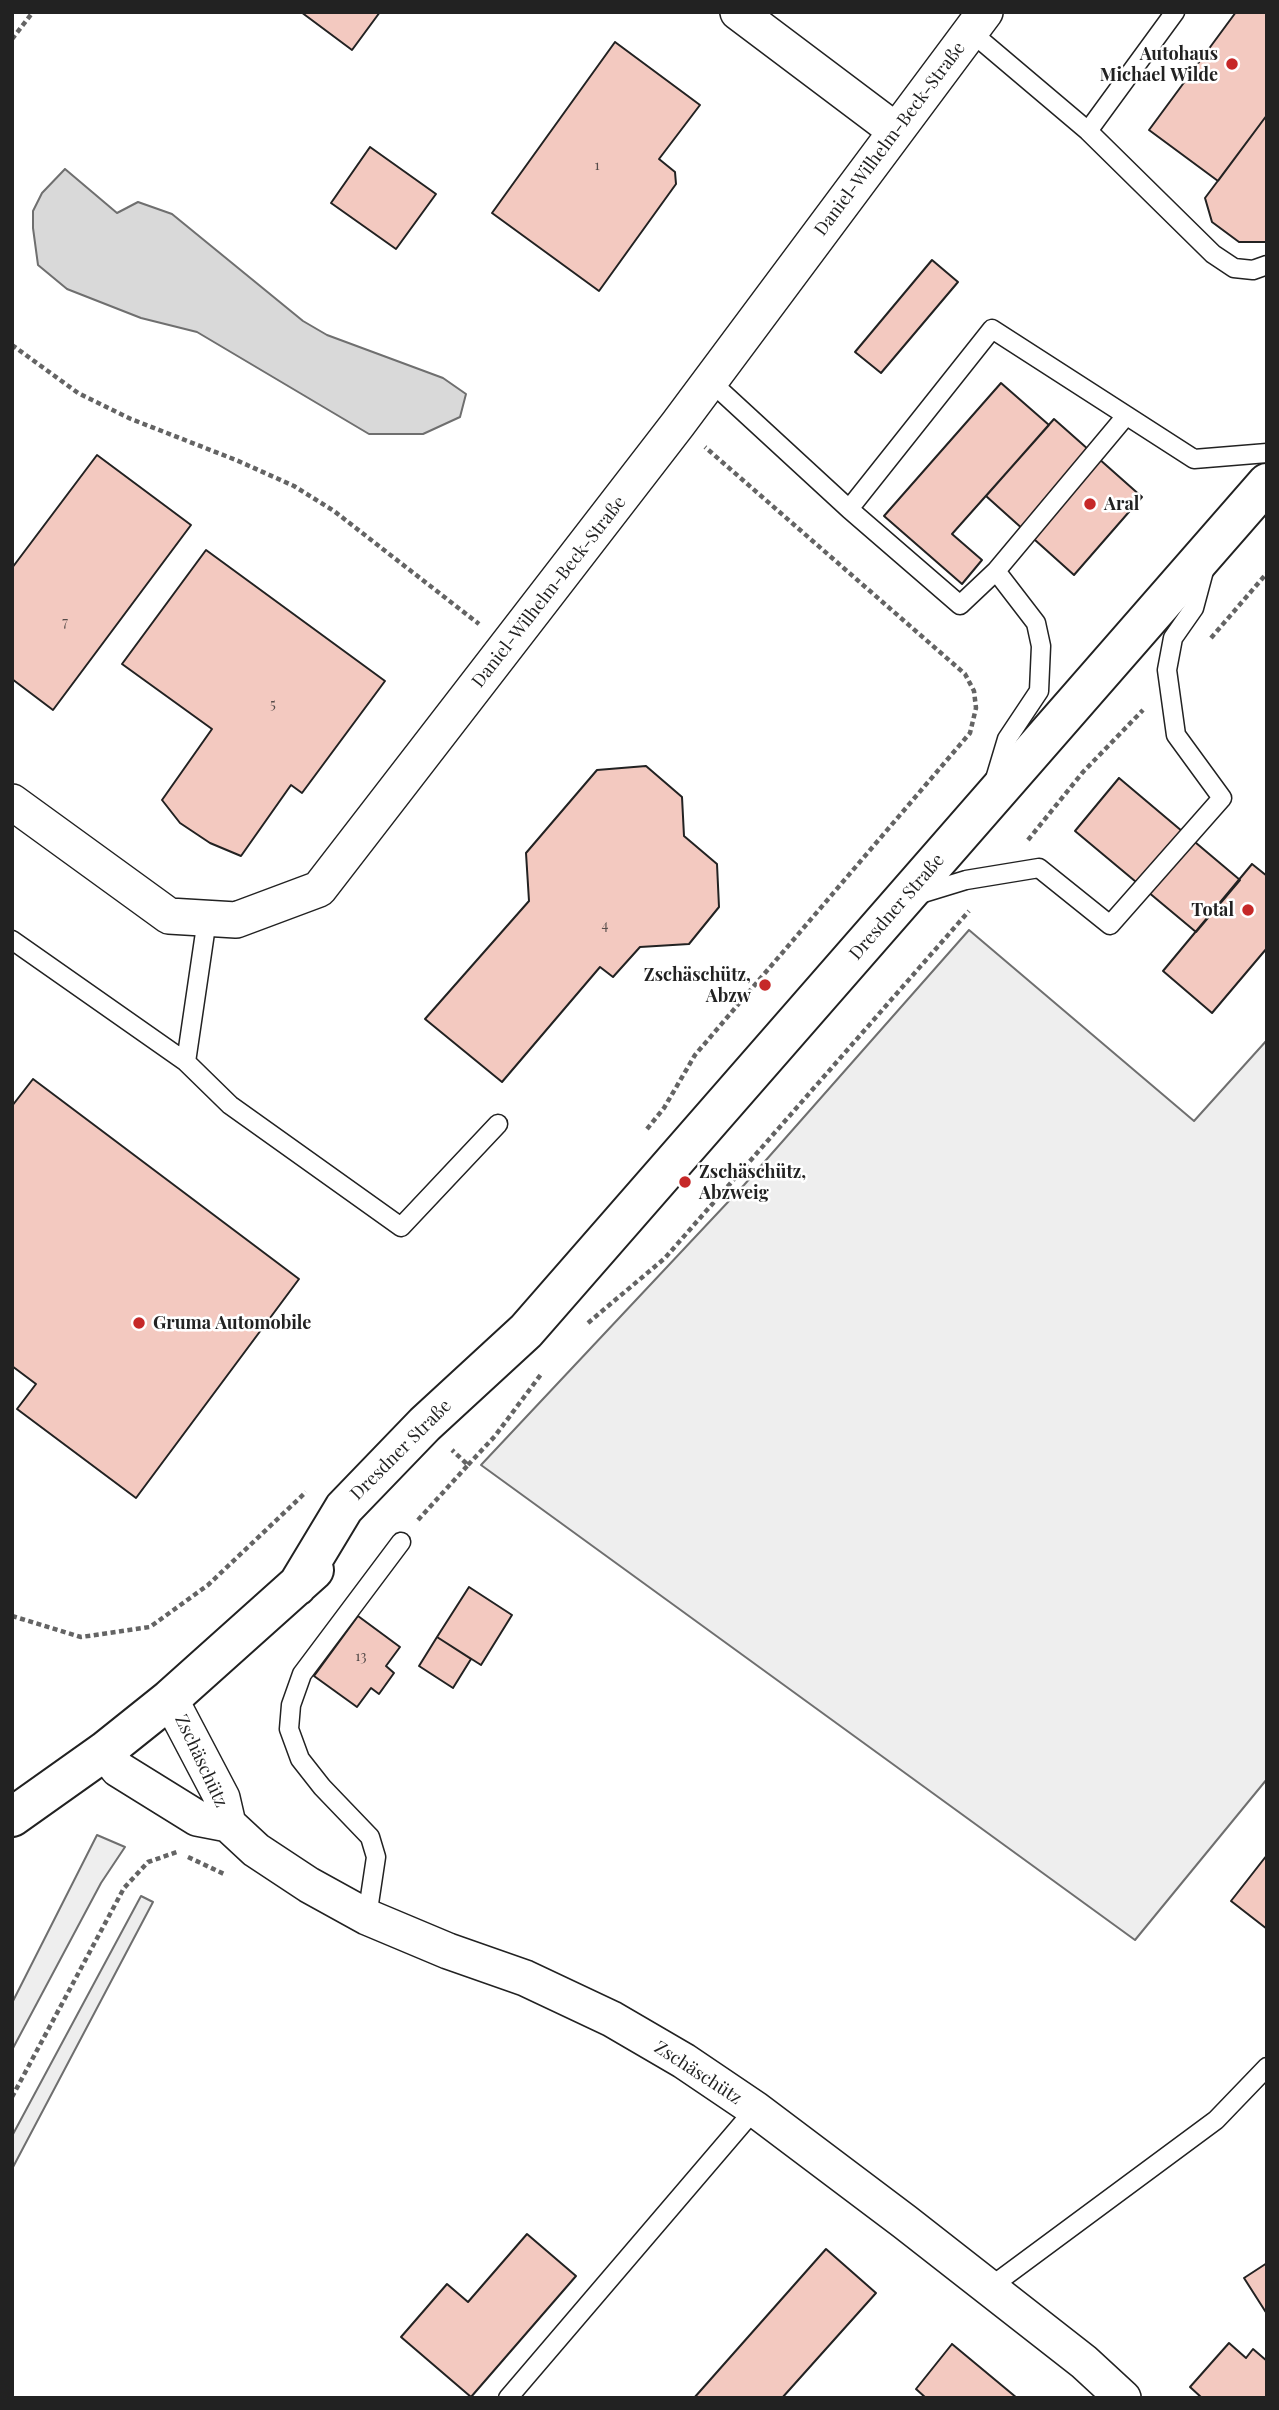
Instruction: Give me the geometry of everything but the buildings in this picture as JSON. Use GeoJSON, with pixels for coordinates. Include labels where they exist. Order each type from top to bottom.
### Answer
{"type":"FeatureCollection","features":[{"type":"Feature","properties":{"kind":"main road","name":"Dresdner Straße"},"geometry":{"type":"LineString","coordinates":[[297,1586],[344,1508],[425,1424],[526,1331],[1267,483]]}},
{"type":"Feature","properties":{"kind":"main road","name":"Dresdner Straße"},"geometry":{"type":"LineString","coordinates":[[105,1752],[455,1452],[526,1331]]}},
{"type":"Feature","properties":{"kind":"main road"},"geometry":{"type":"LineString","coordinates":[[12,1791],[105,1752]]}},
{"type":"Feature","properties":{"kind":"main road"},"geometry":{"type":"LineString","coordinates":[[12,1817],[105,1752]]}},
{"type":"Feature","properties":{"kind":"street"},"geometry":{"type":"LineString","coordinates":[[738,12],[897,131]]}},
{"type":"Feature","properties":{"kind":"street","name":"Daniel-Wilhelm-Beck-Straße"},"geometry":{"type":"LineString","coordinates":[[12,802],[169,916],[236,920],[319,889],[678,424],[978,22]]}},
{"type":"Feature","properties":{"kind":"street","name":"Zschäschütz"},"geometry":{"type":"LineString","coordinates":[[170,1699],[222,1798],[228,1825]]}},
{"type":"Feature","properties":{"kind":"street","name":"Zschäschütz"},"geometry":{"type":"LineString","coordinates":[[105,1752],[118,1769],[197,1818],[228,1825],[256,1850],[367,1917],[448,1951],[524,1978],[612,2019],[684,2061],[755,2109],[989,2288],[1084,2362],[1123,2398]]}},
{"type":"Feature","properties":{"kind":"lane"},"geometry":{"type":"LineString","coordinates":[[1088,131],[1175,12]]}},
{"type":"Feature","properties":{"kind":"lane"},"geometry":{"type":"LineString","coordinates":[[978,22],[1213,254],[1234,268],[1253,270],[1267,265]]}},
{"type":"Feature","properties":{"kind":"lane"},"geometry":{"type":"LineString","coordinates":[[849,509],[992,329],[1194,459],[1267,453]]}},
{"type":"Feature","properties":{"kind":"lane"},"geometry":{"type":"LineString","coordinates":[[710,380],[849,509],[960,605],[996,571],[1125,417]]}},
{"type":"Feature","properties":{"kind":"lane"},"geometry":{"type":"LineString","coordinates":[[904,899],[966,880],[1039,868],[1111,925],[1222,798],[1176,735],[1167,670],[1174,638],[1195,608],[1210,547]]}},
{"type":"Feature","properties":{"kind":"lane"},"geometry":{"type":"LineString","coordinates":[[989,803],[1007,739],[1039,691],[1041,646],[1036,623],[996,571]]}},
{"type":"Feature","properties":{"kind":"lane"},"geometry":{"type":"LineString","coordinates":[[186,1062],[207,919]]}},
{"type":"Feature","properties":{"kind":"lane"},"geometry":{"type":"LineString","coordinates":[[12,940],[186,1062],[230,1105],[401,1227],[498,1124]]}},
{"type":"Feature","properties":{"kind":"lane"},"geometry":{"type":"LineString","coordinates":[[367,1917],[376,1857],[370,1837],[322,1787],[300,1759],[289,1729],[291,1705],[302,1674],[401,1542]]}},
{"type":"Feature","properties":{"kind":"lane"},"geometry":{"type":"LineString","coordinates":[[989,2288],[1216,2120],[1267,2067]]}},
{"type":"Feature","properties":{"kind":"lane"},"geometry":{"type":"LineString","coordinates":[[508,2398],[755,2109]]}},
{"type":"Feature","properties":{"kind":"path"},"geometry":{"type":"LineString","coordinates":[[12,39],[33,12]]}},
{"type":"Feature","properties":{"kind":"path"},"geometry":{"type":"LineString","coordinates":[[12,345],[88,398],[131,419],[259,470],[334,511],[508,646]]}},
{"type":"Feature","properties":{"kind":"path"},"geometry":{"type":"LineString","coordinates":[[640,1137],[664,1108],[695,1055],[970,733],[976,708],[974,691],[965,674],[678,424]]}},
{"type":"Feature","properties":{"kind":"path"},"geometry":{"type":"LineString","coordinates":[[578,1333],[673,1248],[1000,874],[1083,772],[1169,683],[1267,573]]}},
{"type":"Feature","properties":{"kind":"path"},"geometry":{"type":"LineString","coordinates":[[401,1542],[455,1452],[495,1436],[550,1363]]}},
{"type":"Feature","properties":{"kind":"path"},"geometry":{"type":"LineString","coordinates":[[12,1616],[81,1637],[150,1627],[208,1585],[308,1490]]}},
{"type":"Feature","properties":{"kind":"path"},"geometry":{"type":"LineString","coordinates":[[12,2097],[124,1888],[148,1862],[174,1851],[211,1866],[233,1880]]}},
{"type":"Feature","properties":{"kind":"shaded area"},"geometry":{"type":"Polygon","coordinates":[[[65,169],[117,213],[138,202],[172,214],[303,321],[327,335],[443,378],[466,394],[460,417],[423,434],[369,434],[197,332],[141,318],[67,289],[38,265],[33,228],[33,211],[42,193],[65,169]]]}},
{"type":"Feature","properties":{"kind":"shaded area"},"geometry":{"type":"Polygon","coordinates":[[[969,930],[1194,1121],[1267,1040],[1267,1779],[1135,1940],[481,1465],[744,1185],[969,930]]]}},
{"type":"Feature","properties":{"kind":"shaded area"},"geometry":{"type":"Polygon","coordinates":[[[97,1835],[125,1847],[101,1883],[12,2050],[12,2003],[97,1835]]]}},
{"type":"Feature","properties":{"kind":"shaded area"},"geometry":{"type":"Polygon","coordinates":[[[141,1896],[153,1902],[12,2169],[12,2136],[141,1896]]]}},
{"type":"Feature","properties":{"kind":"place","name":"Autohaus Michael Wilde"},"geometry":{"type":"Point","coordinates":[1232,64]}},
{"type":"Feature","properties":{"kind":"place","name":"Aral"},"geometry":{"type":"Point","coordinates":[1090,504]}},
{"type":"Feature","properties":{"kind":"place","name":"Total"},"geometry":{"type":"Point","coordinates":[1248,910]}},
{"type":"Feature","properties":{"kind":"place","name":"Zschäschütz, Abzw"},"geometry":{"type":"Point","coordinates":[765,985]}},
{"type":"Feature","properties":{"kind":"place","name":"Zschäschütz, Abzweig"},"geometry":{"type":"Point","coordinates":[685,1182]}},
{"type":"Feature","properties":{"kind":"place","name":"Gruma Automobile"},"geometry":{"type":"Point","coordinates":[139,1323]}}]}
